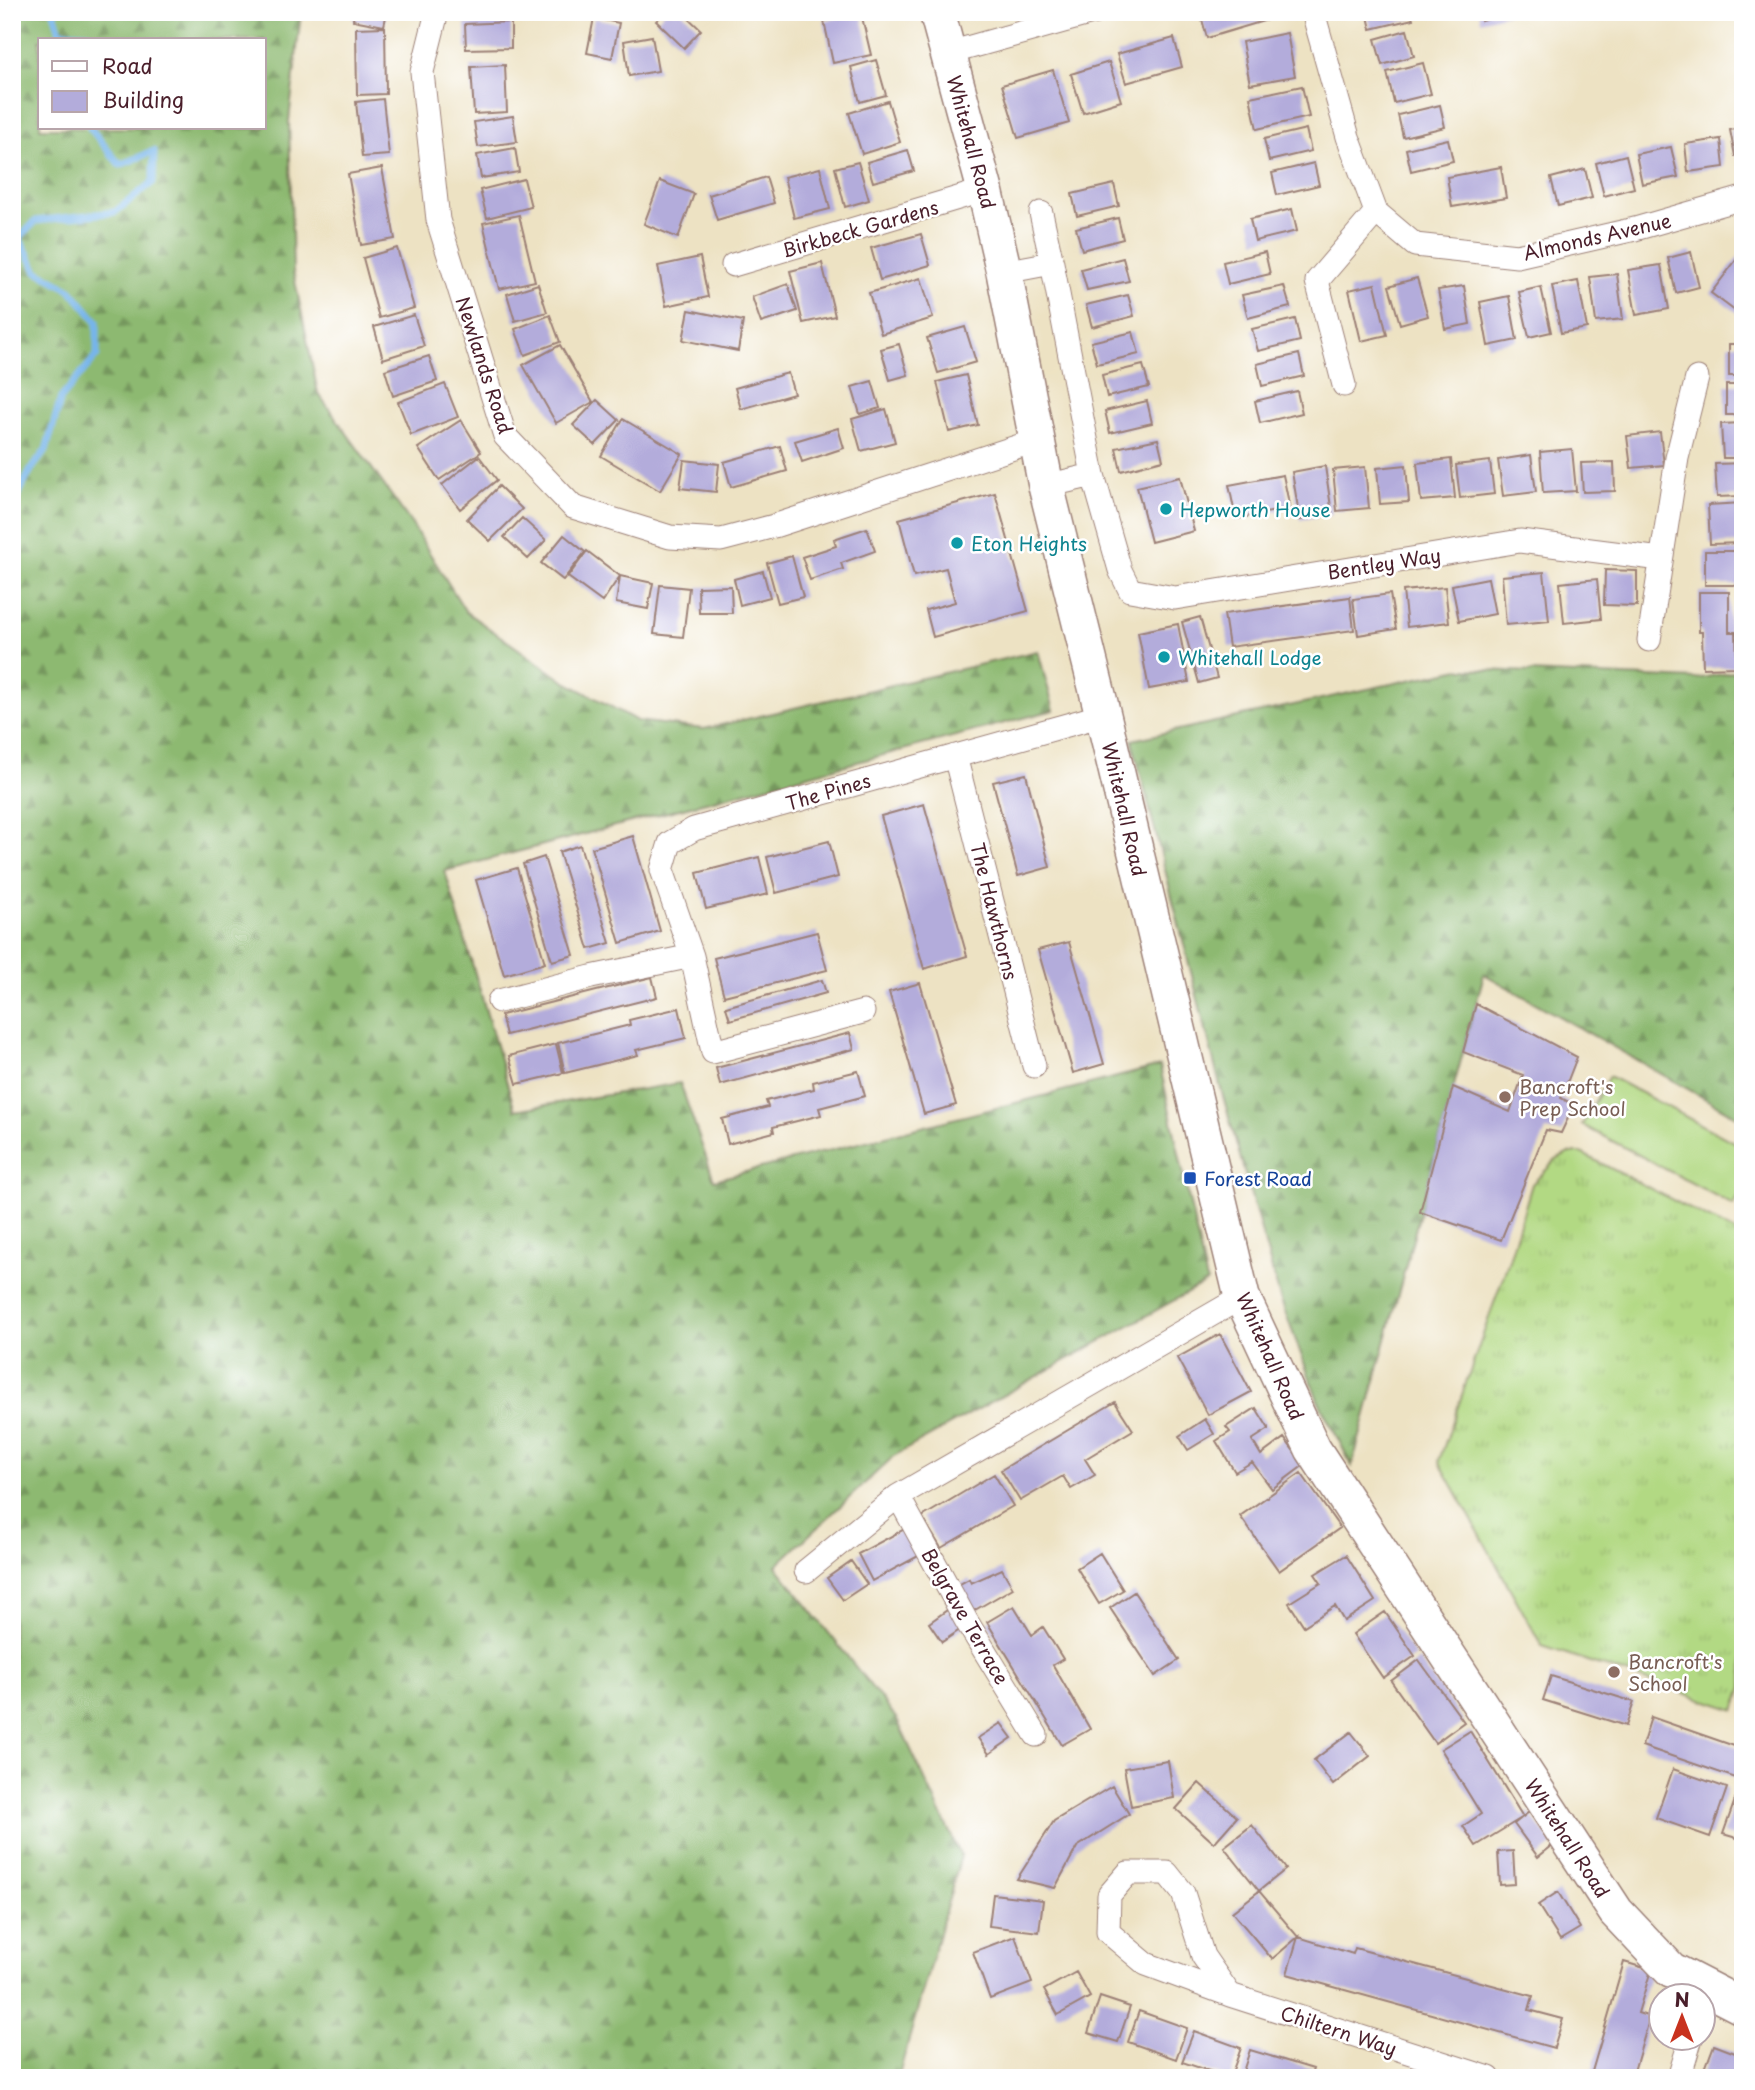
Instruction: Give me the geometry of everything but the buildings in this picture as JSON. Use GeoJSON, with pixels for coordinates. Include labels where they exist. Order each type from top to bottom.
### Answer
{"type":"FeatureCollection","features":[{"type":"Feature","properties":{"kind":"main road","name":"Whitehall Road"},"geometry":{"type":"LineString","coordinates":[[937,12],[985,190],[1046,486],[1242,1297],[1312,1449],[1616,1912],[1671,1970],[1688,1982]]}},
{"type":"Feature","properties":{"kind":"main road","name":"Whitehall Road"},"geometry":{"type":"LineString","coordinates":[[1716,1997],[1743,2007]]}},
{"type":"Feature","properties":{"kind":"street","name":"Newlands Road"},"geometry":{"type":"LineString","coordinates":[[437,12],[422,72],[438,220],[505,436],[573,507],[670,537],[721,540],[774,526],[1038,440]]}},
{"type":"Feature","properties":{"kind":"street"},"geometry":{"type":"LineString","coordinates":[[949,53],[1096,12]]}},
{"type":"Feature","properties":{"kind":"street"},"geometry":{"type":"LineString","coordinates":[[1313,12],[1348,137],[1376,212],[1317,281],[1344,385]]}},
{"type":"Feature","properties":{"kind":"street","name":"Birkbeck Gardens"},"geometry":{"type":"LineString","coordinates":[[733,265],[985,190]]}},
{"type":"Feature","properties":{"kind":"street","name":"Almonds Avenue"},"geometry":{"type":"LineString","coordinates":[[1376,212],[1415,245],[1517,256],[1635,229],[1743,198]]}},
{"type":"Feature","properties":{"kind":"street"},"geometry":{"type":"LineString","coordinates":[[1041,213],[1093,475],[1046,486]]}},
{"type":"Feature","properties":{"kind":"street"},"geometry":{"type":"LineString","coordinates":[[1004,272],[1052,263]]}},
{"type":"Feature","properties":{"kind":"street"},"geometry":{"type":"LineString","coordinates":[[1649,640],[1677,458],[1697,378]]}},
{"type":"Feature","properties":{"kind":"street","name":"Bentley Way"},"geometry":{"type":"LineString","coordinates":[[1093,475],[1120,570],[1130,590],[1175,598],[1520,541],[1661,559]]}},
{"type":"Feature","properties":{"kind":"street","name":"The Pines"},"geometry":{"type":"LineString","coordinates":[[863,1012],[713,1052],[692,956],[662,870],[670,843],[694,829],[1103,715]]}},
{"type":"Feature","properties":{"kind":"street","name":"The Hawthorns"},"geometry":{"type":"LineString","coordinates":[[955,756],[1034,1066]]}},
{"type":"Feature","properties":{"kind":"street"},"geometry":{"type":"LineString","coordinates":[[499,1001],[591,977],[692,956]]}},
{"type":"Feature","properties":{"kind":"street"},"geometry":{"type":"LineString","coordinates":[[806,1571],[898,1496],[1242,1297]]}},
{"type":"Feature","properties":{"kind":"street","name":"Belgrave Terrace"},"geometry":{"type":"LineString","coordinates":[[898,1496],[967,1622],[1036,1735]]}},
{"type":"Feature","properties":{"kind":"street","name":"Chiltern Way"},"geometry":{"type":"LineString","coordinates":[[1230,1995],[1203,1956],[1183,1894],[1167,1873],[1128,1873],[1110,1895],[1108,1932],[1146,1964],[1230,1995],[1489,2078]]}},
{"type":"Feature","properties":{"kind":"street"},"geometry":{"type":"LineString","coordinates":[[1679,2078],[1687,2052]]}},
{"type":"Feature","properties":{"kind":"green space"},"geometry":{"type":"Polygon","coordinates":[[[12,12],[301,12],[289,121],[293,271],[318,393],[411,523],[466,612],[564,681],[637,721],[704,729],[1038,651],[1054,710],[445,871],[515,1110],[680,1083],[714,1180],[1160,1066],[1207,1282],[894,1456],[776,1566],[896,1718],[961,1856],[898,2078],[12,2078],[12,12]]]}},
{"type":"Feature","properties":{"kind":"green space"},"geometry":{"type":"Polygon","coordinates":[[[1460,669],[1696,679],[1743,670],[1743,1120],[1484,974],[1352,1466],[1318,1400],[1280,1298],[1219,1082],[1132,740],[1460,669]]]}},
{"type":"Feature","properties":{"kind":"green space"},"geometry":{"type":"Polygon","coordinates":[[[1609,1076],[1743,1147],[1743,1187],[1733,1205],[1582,1125],[1609,1076]]]}},
{"type":"Feature","properties":{"kind":"green space"},"geometry":{"type":"Polygon","coordinates":[[[1569,1153],[1581,1153],[1743,1236],[1743,1687],[1735,1710],[1542,1646],[1439,1461],[1509,1260],[1532,1184],[1556,1160],[1569,1153]]]}},
{"type":"Feature","properties":{"kind":"waterway"},"geometry":{"type":"LineString","coordinates":[[54,12],[60,32],[89,34],[90,38]]}},
{"type":"Feature","properties":{"kind":"waterway"},"geometry":{"type":"LineString","coordinates":[[12,506],[31,470],[46,450],[61,398],[97,355],[97,321],[71,290],[37,271],[19,238],[36,221],[115,212],[153,182],[154,151],[120,165],[92,130]]}},
{"type":"Feature","properties":{"kind":"place","name":"Hepworth House"},"geometry":{"type":"Point","coordinates":[1166,509]}},
{"type":"Feature","properties":{"kind":"place","name":"Eton Heights"},"geometry":{"type":"Point","coordinates":[957,543]}},
{"type":"Feature","properties":{"kind":"place","name":"Whitehall Lodge"},"geometry":{"type":"Point","coordinates":[1164,657]}},
{"type":"Feature","properties":{"kind":"place","name":"Bancroft's Prep School"},"geometry":{"type":"Point","coordinates":[1505,1097]}},
{"type":"Feature","properties":{"kind":"place","name":"Forest Road"},"geometry":{"type":"Point","coordinates":[1190,1178]}},
{"type":"Feature","properties":{"kind":"place","name":"Bancroft's School"},"geometry":{"type":"Point","coordinates":[1614,1672]}}]}
